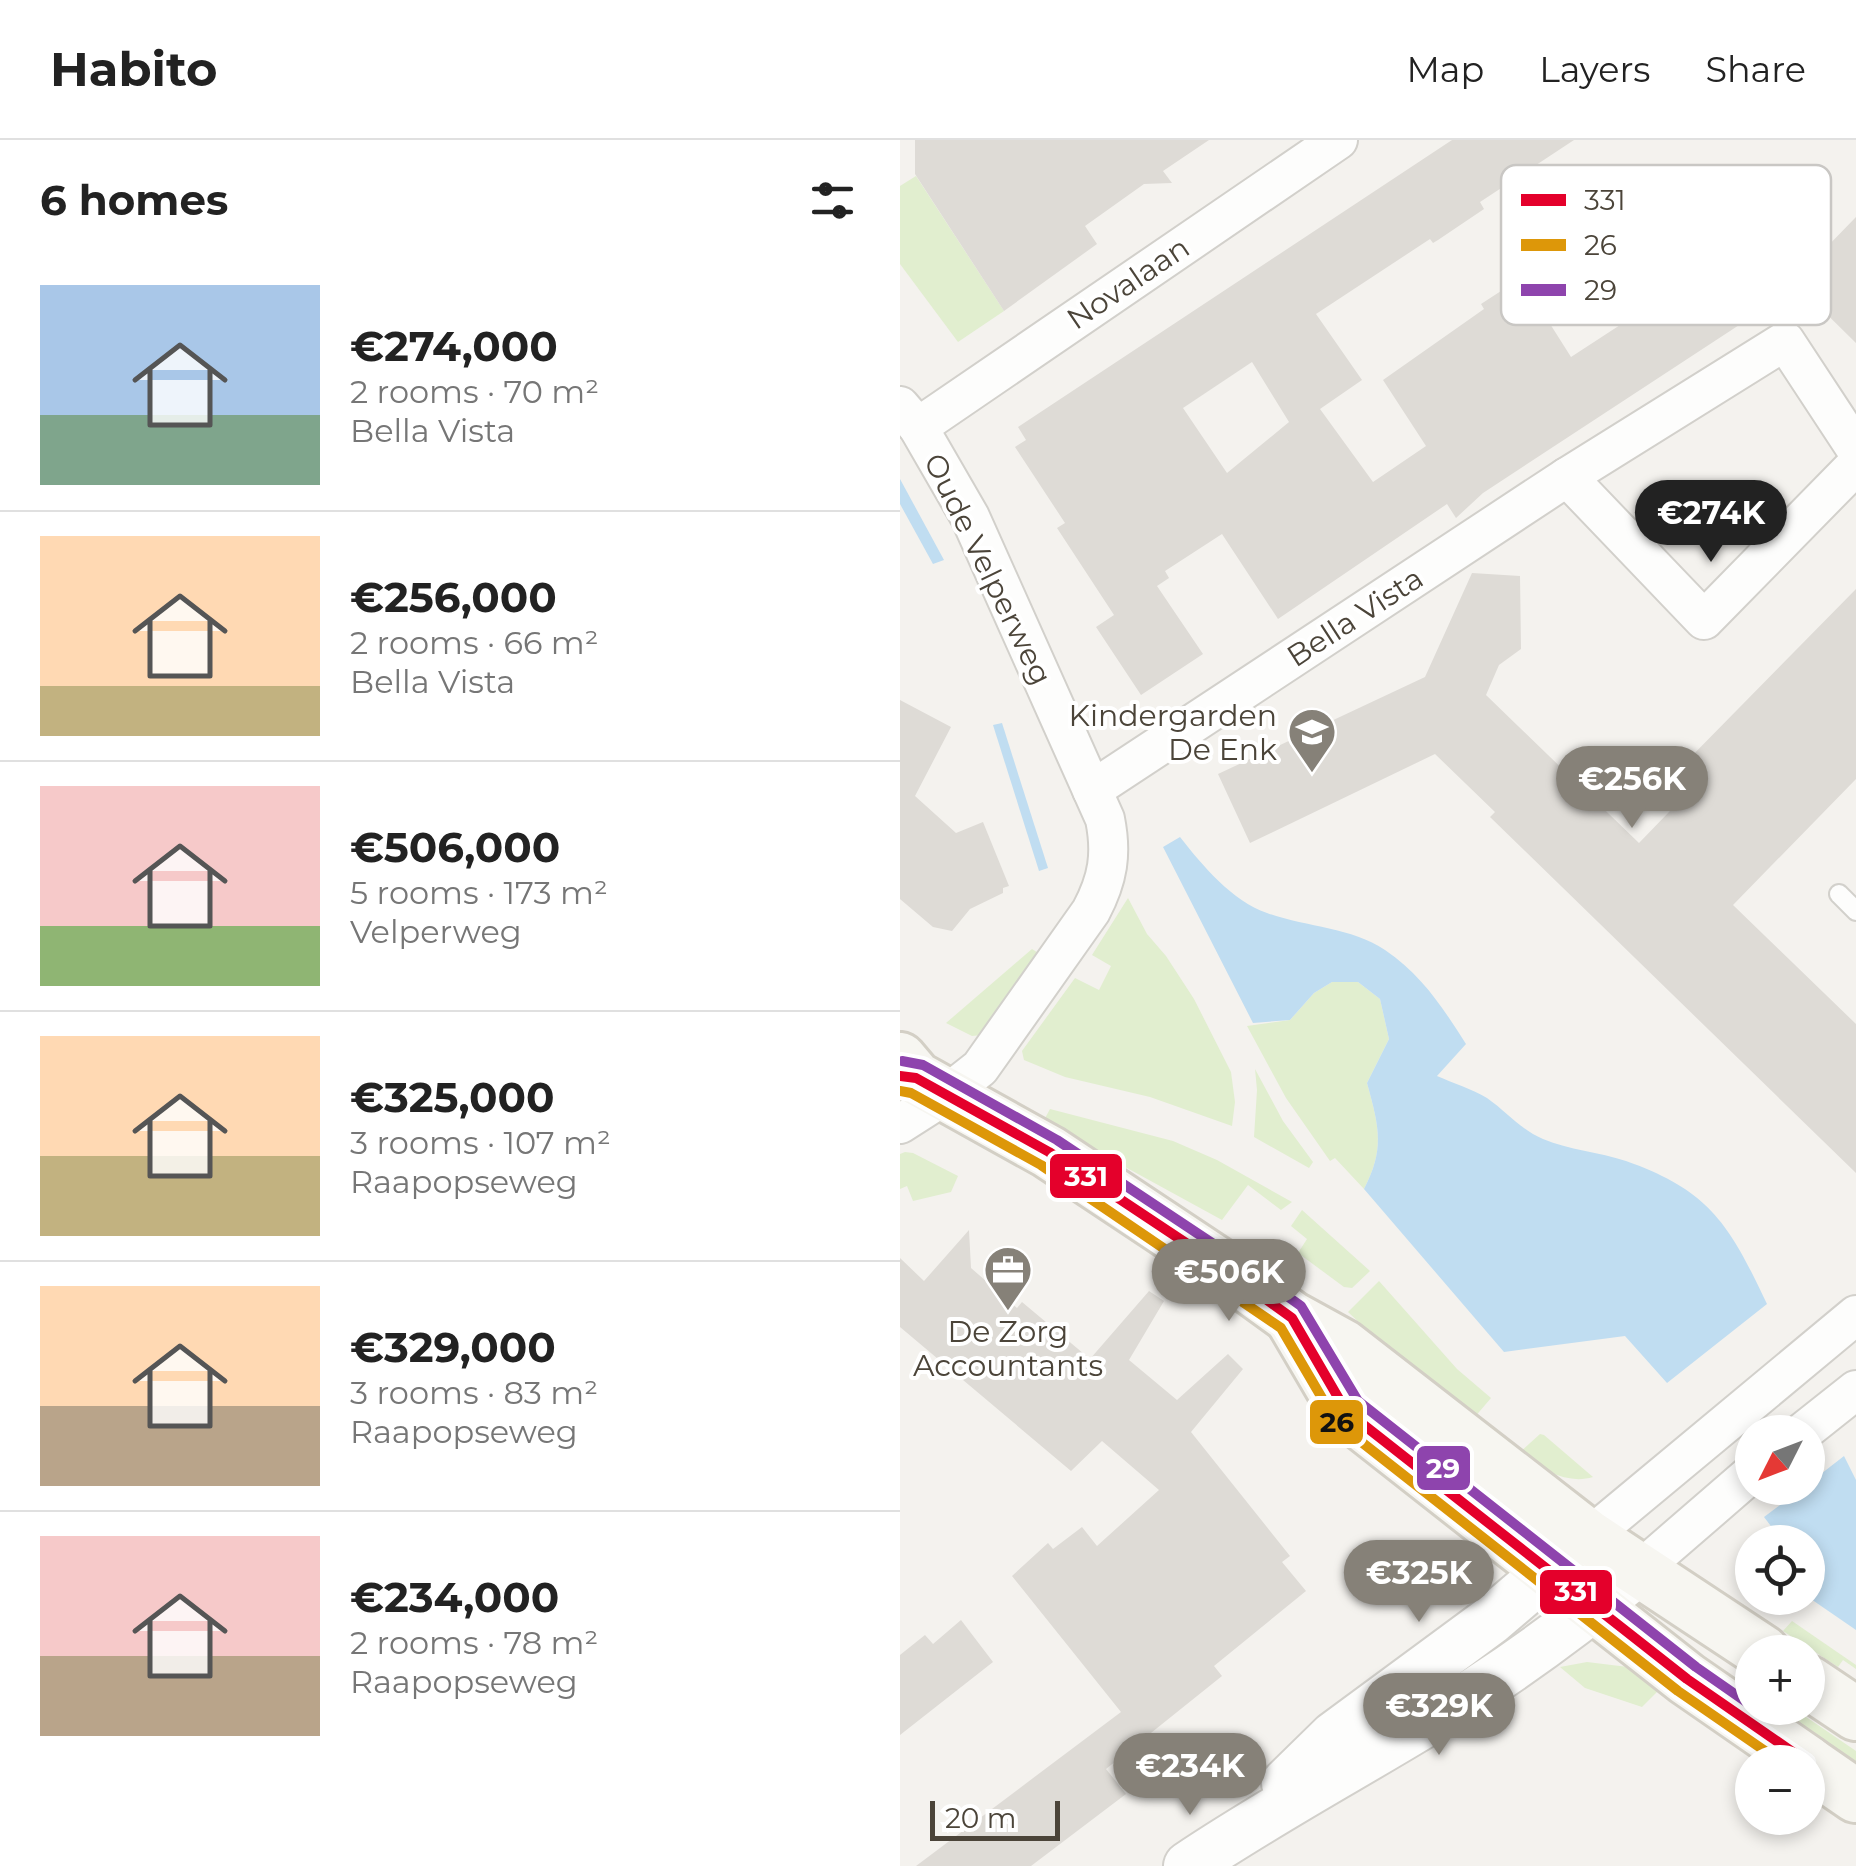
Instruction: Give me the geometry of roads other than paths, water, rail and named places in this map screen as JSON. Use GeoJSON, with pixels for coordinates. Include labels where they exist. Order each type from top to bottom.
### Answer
{"type":"FeatureCollection","features":[{"type":"Feature","properties":{"kind":"main road"},"geometry":{"type":"LineString","coordinates":[[913,1086],[1049,1152],[1130,1204],[1292,1318],[1343,1346],[1589,1536],[1737,1635]]}},
{"type":"Feature","properties":{"kind":"main road"},"geometry":{"type":"LineString","coordinates":[[1292,1318],[1346,1411],[1686,1679],[1781,1745]]}},
{"type":"Feature","properties":{"kind":"main road"},"geometry":{"type":"LineString","coordinates":[[1825,1693],[1856,1714]]}},
{"type":"Feature","properties":{"kind":"main road"},"geometry":{"type":"LineString","coordinates":[[1825,1775],[1856,1796]]}},
{"type":"Feature","properties":{"kind":"street","name":"Novalaan"},"geometry":{"type":"LineString","coordinates":[[909,416],[1338,140]]}},
{"type":"Feature","properties":{"kind":"street","name":"Bella Vista"},"geometry":{"type":"LineString","coordinates":[[1092,790],[1567,477],[1784,341],[1856,450]]}},
{"type":"Feature","properties":{"kind":"street","name":"Oude Velperweg"},"geometry":{"type":"LineString","coordinates":[[909,416],[970,517],[1105,819],[1111,849],[1105,884],[1082,926],[980,1068],[913,1086]]}},
{"type":"Feature","properties":{"kind":"street"},"geometry":{"type":"LineString","coordinates":[[1567,477],[1704,620],[1856,465]]}},
{"type":"Feature","properties":{"kind":"street"},"geometry":{"type":"LineString","coordinates":[[1234,1835],[1334,1736],[1490,1621],[1856,1315]]}},
{"type":"Feature","properties":{"kind":"street"},"geometry":{"type":"LineString","coordinates":[[1824,1415],[1856,1390]]}},
{"type":"Feature","properties":{"kind":"street"},"geometry":{"type":"LineString","coordinates":[[1188,1866],[1482,1687],[1594,1607],[1735,1488]]}},
{"type":"Feature","properties":{"kind":"lane"},"geometry":{"type":"LineString","coordinates":[[1839,894],[1856,911]]}},
{"type":"Feature","properties":{"kind":"water"},"geometry":{"type":"Polygon","coordinates":[[[900,479],[944,560],[933,564],[900,504],[900,479]]]}},
{"type":"Feature","properties":{"kind":"water"},"geometry":{"type":"Polygon","coordinates":[[[1002,723],[1048,868],[1039,871],[993,725],[1002,723]]]}},
{"type":"Feature","properties":{"kind":"water"},"geometry":{"type":"Polygon","coordinates":[[[1180,837],[1219,881],[1254,907],[1282,918],[1358,936],[1398,960],[1431,993],[1466,1044],[1437,1076],[1487,1098],[1543,1139],[1626,1161],[1679,1185],[1729,1232],[1767,1304],[1667,1383],[1625,1336],[1504,1352],[1364,1189],[1375,1161],[1378,1137],[1367,1083],[1389,1039],[1380,999],[1358,982],[1332,982],[1314,993],[1290,1020],[1253,1023],[1163,847],[1180,837]]]}},
{"type":"Feature","properties":{"kind":"water"},"geometry":{"type":"Polygon","coordinates":[[[1844,1456],[1856,1480],[1856,1630],[1825,1609],[1825,1525],[1770,1525],[1764,1517],[1780,1505],[1825,1505],[1825,1471],[1844,1456]]]}},
{"type":"Feature","properties":{"kind":"place","name":"Kindergarden De Enk"},"geometry":{"type":"Point","coordinates":[1312,774]}},
{"type":"Feature","properties":{"kind":"place","name":"De Zorg Accountants"},"geometry":{"type":"Point","coordinates":[1008,1312]}}]}
